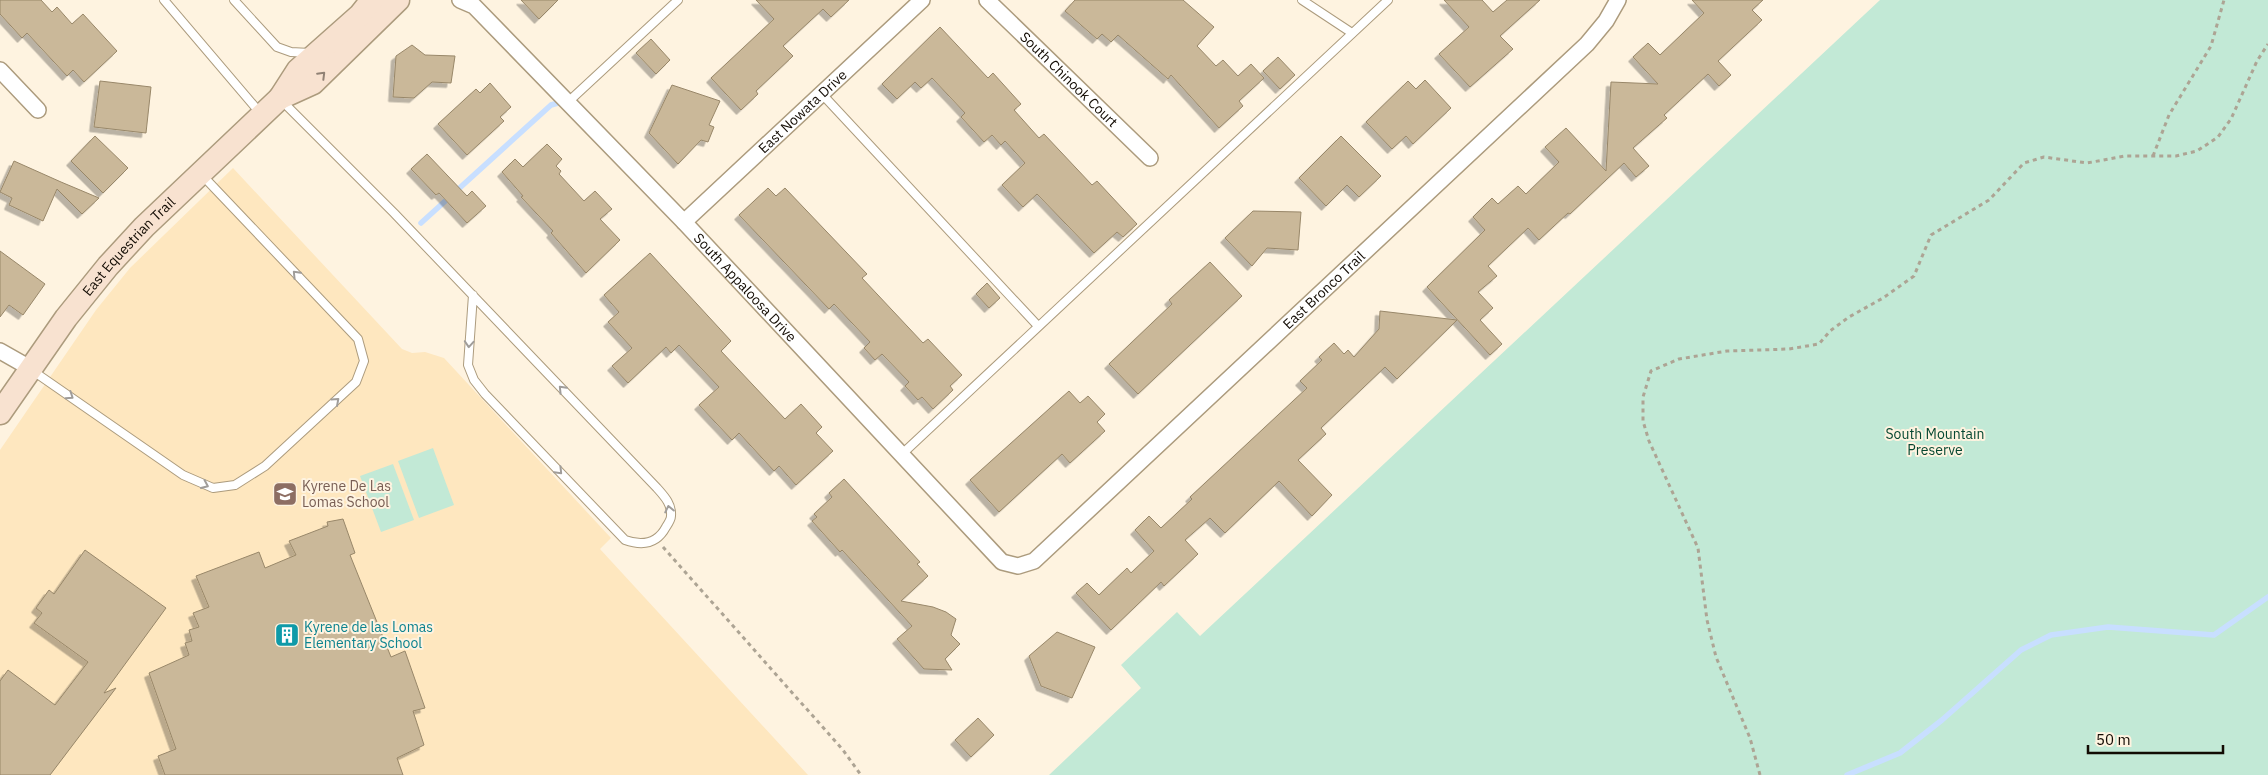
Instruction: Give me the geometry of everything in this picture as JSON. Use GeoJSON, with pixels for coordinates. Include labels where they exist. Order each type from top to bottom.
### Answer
{"type":"FeatureCollection","features":[{"type":"Feature","properties":{"kind":"street","name":"East Equestrian Trail"},"geometry":{"type":"LineString","coordinates":[[0,413],[30,368],[108,266],[144,227],[280,98],[298,70],[360,15],[372,0]]}},
{"type":"Feature","properties":{"kind":"street","name":"East Equestrian Trail"},"geometry":{"type":"LineString","coordinates":[[280,98],[313,83],[398,0]]}},
{"type":"Feature","properties":{"kind":"street","name":"South Appaloosa Drive"},"geometry":{"type":"LineString","coordinates":[[460,0],[474,3],[567,104],[684,222],[1002,562],[1018,566]]}},
{"type":"Feature","properties":{"kind":"street","name":"East Nowata Drive"},"geometry":{"type":"LineString","coordinates":[[684,222],[922,0]]}},
{"type":"Feature","properties":{"kind":"street","name":"South Chinook Court"},"geometry":{"type":"LineString","coordinates":[[987,0],[1150,158]]}},
{"type":"Feature","properties":{"kind":"street","name":"East Bronco Trail"},"geometry":{"type":"LineString","coordinates":[[1018,566],[1034,561],[1041,555],[1580,51],[1606,21],[1618,0]]}},
{"type":"Feature","properties":{"kind":"street"},"geometry":{"type":"LineString","coordinates":[[0,70],[38,110]]}},
{"type":"Feature","properties":{"kind":"street"},"geometry":{"type":"LineString","coordinates":[[0,351],[30,368]]}},
{"type":"Feature","properties":{"kind":"lane"},"geometry":{"type":"LineString","coordinates":[[164,0],[262,115]]}},
{"type":"Feature","properties":{"kind":"lane"},"geometry":{"type":"LineString","coordinates":[[234,0],[276,47],[291,52],[316,53]]}},
{"type":"Feature","properties":{"kind":"lane"},"geometry":{"type":"LineString","coordinates":[[567,104],[678,0]]}},
{"type":"Feature","properties":{"kind":"lane"},"geometry":{"type":"LineString","coordinates":[[1302,0],[1352,33]]}},
{"type":"Feature","properties":{"kind":"lane"},"geometry":{"type":"LineString","coordinates":[[901,455],[1388,0]]}},
{"type":"Feature","properties":{"kind":"lane"},"geometry":{"type":"LineString","coordinates":[[821,93],[1038,326]]}},
{"type":"Feature","properties":{"kind":"lane"},"geometry":{"type":"LineString","coordinates":[[280,98],[473,295],[667,500],[671,517],[665,530],[656,540],[646,543],[634,543],[625,540],[485,394],[474,380],[468,364],[473,295]]}},
{"type":"Feature","properties":{"kind":"lane"},"geometry":{"type":"LineString","coordinates":[[30,368],[183,475],[213,488],[235,485],[265,466],[356,382],[364,361],[358,339],[200,173]]}},
{"type":"Feature","properties":{"kind":"path"},"geometry":{"type":"LineString","coordinates":[[2153,156],[2169,115],[2211,46],[2224,0]]}},
{"type":"Feature","properties":{"kind":"path"},"geometry":{"type":"LineString","coordinates":[[1760,775],[1750,738],[1716,656],[1707,620],[1698,548],[1649,441],[1643,421],[1643,397],[1652,371],[1679,360],[1727,351],[1789,350],[1819,344],[1830,331],[1849,317],[1884,298],[1914,276],[1931,235],[1989,200],[2024,163],[2044,157],[2087,163],[2125,156],[2176,156],[2197,151],[2218,136],[2231,119],[2257,61],[2268,44]]}},
{"type":"Feature","properties":{"kind":"path"},"geometry":{"type":"LineString","coordinates":[[656,540],[843,750],[861,775]]}},
{"type":"Feature","properties":{"kind":"shaded area","name":"Kyrene De Las Lomas School"},"geometry":{"type":"Polygon","coordinates":[[[233,168],[402,349],[412,353],[425,352],[444,358],[611,538],[600,549],[808,775],[0,775],[0,450],[96,310],[130,268],[233,168]]]}},
{"type":"Feature","properties":{"kind":"green space","name":"South Mountain Preserve"},"geometry":{"type":"Polygon","coordinates":[[[1880,0],[2268,0],[2268,775],[1049,775],[1141,688],[1121,665],[1177,612],[1200,636],[1880,0]]]}},
{"type":"Feature","properties":{"kind":"green space"},"geometry":{"type":"Polygon","coordinates":[[[433,448],[454,505],[419,518],[398,461],[433,448]]]}},
{"type":"Feature","properties":{"kind":"green space"},"geometry":{"type":"Polygon","coordinates":[[[393,464],[414,520],[381,532],[360,476],[393,464]]]}},
{"type":"Feature","properties":{"kind":"building"},"geometry":{"type":"Polygon","coordinates":[[[0,0],[41,0],[52,12],[57,7],[72,24],[83,14],[117,51],[84,82],[73,70],[67,76],[27,33],[22,38],[0,14],[0,0]]]}},
{"type":"Feature","properties":{"kind":"building"},"geometry":{"type":"Polygon","coordinates":[[[521,0],[558,0],[539,19],[521,0]]]}},
{"type":"Feature","properties":{"kind":"building"},"geometry":{"type":"Polygon","coordinates":[[[756,0],[849,0],[831,17],[823,9],[783,46],[793,56],[756,91],[758,94],[741,110],[711,78],[774,19],[756,0]]]}},
{"type":"Feature","properties":{"kind":"building"},"geometry":{"type":"Polygon","coordinates":[[[1075,0],[1183,0],[1214,27],[1197,46],[1216,66],[1223,60],[1238,76],[1251,64],[1264,78],[1239,101],[1243,106],[1219,128],[1171,75],[1168,79],[1118,35],[1111,42],[1102,34],[1097,39],[1065,11],[1075,0]]]}},
{"type":"Feature","properties":{"kind":"building"},"geometry":{"type":"Polygon","coordinates":[[[1444,0],[1482,0],[1493,12],[1507,0],[1540,0],[1500,36],[1513,49],[1470,87],[1439,54],[1469,27],[1444,0]]]}},
{"type":"Feature","properties":{"kind":"building"},"geometry":{"type":"Polygon","coordinates":[[[1692,0],[1763,0],[1752,10],[1762,20],[1718,61],[1731,75],[1719,86],[1708,74],[1664,115],[1667,118],[1633,148],[1649,166],[1636,177],[1624,163],[1570,214],[1568,213],[1539,240],[1528,228],[1488,266],[1497,276],[1478,292],[1493,308],[1480,320],[1502,344],[1490,355],[1427,287],[1485,230],[1473,217],[1492,198],[1498,204],[1518,186],[1526,194],[1559,162],[1545,147],[1566,128],[1606,171],[1611,82],[1658,84],[1633,57],[1648,43],[1660,55],[1704,13],[1692,0]]]}},
{"type":"Feature","properties":{"kind":"building"},"geometry":{"type":"Polygon","coordinates":[[[940,27],[988,78],[993,73],[1021,104],[1014,110],[1039,138],[1044,134],[1092,185],[1097,181],[1137,224],[1123,237],[1117,232],[1094,253],[1037,194],[1023,207],[1002,185],[1025,163],[1005,141],[1001,145],[992,135],[984,142],[961,117],[965,113],[932,78],[921,88],[915,82],[897,99],[882,84],[940,27]]]}},
{"type":"Feature","properties":{"kind":"building"},"geometry":{"type":"Polygon","coordinates":[[[651,39],[670,60],[656,74],[636,53],[651,39]]]}},
{"type":"Feature","properties":{"kind":"building"},"geometry":{"type":"Polygon","coordinates":[[[412,45],[425,55],[455,56],[451,83],[432,82],[414,98],[393,97],[396,56],[412,45]]]}},
{"type":"Feature","properties":{"kind":"building"},"geometry":{"type":"Polygon","coordinates":[[[1278,57],[1295,75],[1280,89],[1263,71],[1278,57]]]}},
{"type":"Feature","properties":{"kind":"building"},"geometry":{"type":"Polygon","coordinates":[[[1425,80],[1451,108],[1413,144],[1406,136],[1392,149],[1366,122],[1408,81],[1416,89],[1425,80]]]}},
{"type":"Feature","properties":{"kind":"building"},"geometry":{"type":"Polygon","coordinates":[[[100,81],[151,87],[146,133],[94,127],[100,81]]]}},
{"type":"Feature","properties":{"kind":"building"},"geometry":{"type":"Polygon","coordinates":[[[490,83],[511,107],[500,117],[504,121],[467,155],[438,124],[476,89],[480,93],[490,83]]]}},
{"type":"Feature","properties":{"kind":"building"},"geometry":{"type":"Polygon","coordinates":[[[672,85],[720,101],[709,125],[714,127],[708,142],[701,140],[678,164],[649,133],[672,85]]]}},
{"type":"Feature","properties":{"kind":"building"},"geometry":{"type":"Polygon","coordinates":[[[95,136],[128,168],[103,193],[71,161],[95,136]]]}},
{"type":"Feature","properties":{"kind":"building"},"geometry":{"type":"Polygon","coordinates":[[[1341,136],[1381,176],[1359,197],[1347,185],[1326,206],[1299,178],[1341,136]]]}},
{"type":"Feature","properties":{"kind":"building"},"geometry":{"type":"Polygon","coordinates":[[[547,144],[562,159],[556,166],[561,171],[559,174],[584,201],[595,191],[612,209],[600,219],[620,240],[586,273],[502,172],[515,159],[523,167],[547,144]]]}},
{"type":"Feature","properties":{"kind":"building"},"geometry":{"type":"Polygon","coordinates":[[[427,154],[467,196],[472,191],[486,206],[467,223],[439,193],[436,195],[411,169],[427,154]]]}},
{"type":"Feature","properties":{"kind":"building"},"geometry":{"type":"Polygon","coordinates":[[[14,161],[99,198],[82,214],[57,189],[43,221],[9,205],[12,198],[0,192],[14,161]]]}},
{"type":"Feature","properties":{"kind":"building"},"geometry":{"type":"Polygon","coordinates":[[[768,188],[776,196],[785,188],[867,274],[862,278],[923,343],[928,339],[962,375],[950,386],[953,390],[933,409],[922,397],[918,400],[905,386],[909,382],[882,354],[875,360],[864,348],[870,342],[834,304],[829,309],[739,215],[768,188]]]}},
{"type":"Feature","properties":{"kind":"building"},"geometry":{"type":"Polygon","coordinates":[[[1253,211],[1301,212],[1298,250],[1267,248],[1252,266],[1225,238],[1253,211]]]}},
{"type":"Feature","properties":{"kind":"building"},"geometry":{"type":"Polygon","coordinates":[[[0,251],[45,284],[23,315],[9,305],[0,317],[0,251]]]}},
{"type":"Feature","properties":{"kind":"building"},"geometry":{"type":"Polygon","coordinates":[[[650,253],[731,341],[721,351],[785,419],[801,404],[822,427],[816,433],[833,451],[796,485],[779,466],[774,471],[739,433],[732,440],[699,405],[719,387],[679,345],[671,353],[666,347],[628,383],[612,366],[632,348],[608,322],[619,312],[604,295],[650,253]]]}},
{"type":"Feature","properties":{"kind":"building"},"geometry":{"type":"Polygon","coordinates":[[[1210,262],[1242,296],[1138,394],[1109,364],[1172,304],[1169,300],[1210,262]]]}},
{"type":"Feature","properties":{"kind":"building"},"geometry":{"type":"Polygon","coordinates":[[[987,283],[1000,298],[989,308],[976,294],[987,283]]]}},
{"type":"Feature","properties":{"kind":"building"},"geometry":{"type":"Polygon","coordinates":[[[1380,311],[1457,320],[1397,379],[1385,367],[1321,428],[1326,434],[1298,460],[1332,495],[1312,516],[1279,481],[1225,533],[1210,518],[1185,540],[1198,554],[1164,586],[1161,582],[1111,630],[1076,593],[1087,583],[1099,595],[1127,568],[1131,573],[1154,551],[1135,530],[1149,516],[1161,528],[1192,499],[1190,497],[1307,388],[1300,381],[1322,360],[1319,357],[1334,343],[1344,354],[1348,350],[1354,357],[1379,329],[1380,311]]]}},
{"type":"Feature","properties":{"kind":"building"},"geometry":{"type":"Polygon","coordinates":[[[1069,391],[1080,403],[1088,396],[1105,414],[1097,422],[1105,431],[1070,463],[1062,454],[999,512],[970,480],[1069,391]]]}},
{"type":"Feature","properties":{"kind":"building"},"geometry":{"type":"Polygon","coordinates":[[[844,479],[920,562],[917,564],[928,576],[901,601],[933,607],[946,612],[956,619],[951,635],[960,644],[945,659],[952,670],[924,669],[897,639],[912,626],[842,550],[840,552],[812,521],[817,517],[814,514],[832,497],[829,493],[844,479]]]}},
{"type":"Feature","properties":{"kind":"building","name":"Kyrene de las Lomas Elementary School"},"geometry":{"type":"Polygon","coordinates":[[[343,519],[355,553],[350,555],[391,657],[405,651],[425,708],[413,711],[424,745],[397,758],[403,775],[165,775],[158,756],[176,749],[149,673],[189,655],[185,643],[192,641],[189,630],[199,627],[193,613],[209,607],[196,576],[259,552],[265,568],[296,555],[289,541],[328,526],[327,522],[343,519]]]}},
{"type":"Feature","properties":{"kind":"building"},"geometry":{"type":"Polygon","coordinates":[[[85,550],[166,608],[104,693],[116,688],[50,775],[0,775],[0,681],[8,670],[55,705],[88,662],[34,623],[42,613],[36,608],[49,590],[54,594],[85,550]]]}},
{"type":"Feature","properties":{"kind":"building"},"geometry":{"type":"Polygon","coordinates":[[[1057,632],[1095,647],[1072,698],[1041,686],[1029,656],[1057,632]]]}},
{"type":"Feature","properties":{"kind":"building"},"geometry":{"type":"Polygon","coordinates":[[[978,718],[994,735],[971,757],[955,740],[978,718]]]}},
{"type":"Feature","properties":{"kind":"waterway"},"geometry":{"type":"LineString","coordinates":[[421,223],[551,105],[565,101]]}},
{"type":"Feature","properties":{"kind":"waterway"},"geometry":{"type":"LineString","coordinates":[[1847,775],[1900,753],[1942,720],[2021,650],[2051,635],[2108,627],[2214,635],[2268,597]]}},
{"type":"Feature","properties":{"kind":"place","name":"Kyrene De Las Lomas School"},"geometry":{"type":"Point","coordinates":[285,494]}},
{"type":"Feature","properties":{"kind":"place","name":"Kyrene de las Lomas Elementary School"},"geometry":{"type":"Point","coordinates":[287,635]}}]}
